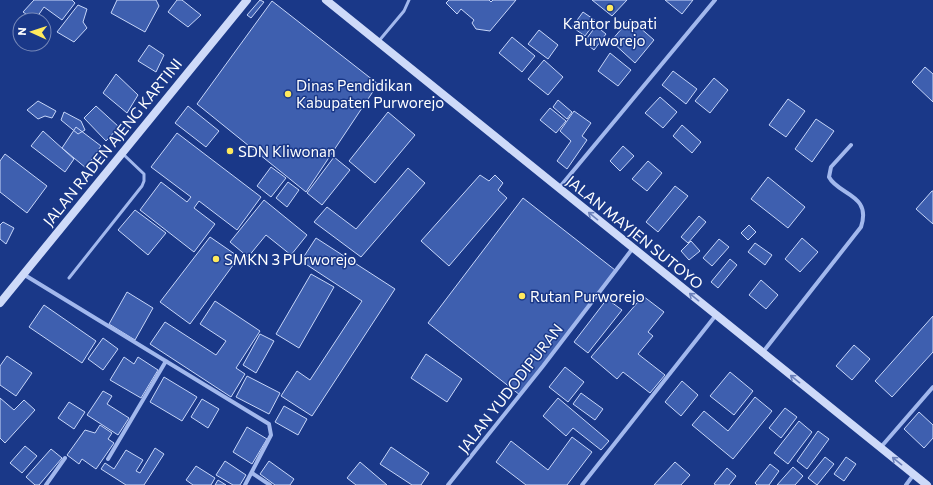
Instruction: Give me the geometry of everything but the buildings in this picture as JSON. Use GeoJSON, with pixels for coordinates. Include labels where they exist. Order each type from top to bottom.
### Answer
{"type":"FeatureCollection","features":[{"type":"Feature","properties":{"kind":"main road","name":"JALAN RADEN AJENG KARTINI"},"geometry":{"type":"LineString","coordinates":[[0,303],[247,0]]}},
{"type":"Feature","properties":{"kind":"main road","name":"JALAN MAYJEN SUTOYO"},"geometry":{"type":"LineString","coordinates":[[326,0],[927,485]]}},
{"type":"Feature","properties":{"kind":"street"},"geometry":{"type":"LineString","coordinates":[[559,188],[715,0]]}},
{"type":"Feature","properties":{"kind":"street"},"geometry":{"type":"LineString","coordinates":[[763,353],[860,227],[862,214],[855,197],[834,183],[829,176],[831,167],[851,145]]}},
{"type":"Feature","properties":{"kind":"street","name":"JALAN YUDODIPURAN"},"geometry":{"type":"LineString","coordinates":[[448,485],[543,366],[633,248]]}},
{"type":"Feature","properties":{"kind":"street"},"geometry":{"type":"LineString","coordinates":[[23,274],[269,424],[270,435],[245,485]]}},
{"type":"Feature","properties":{"kind":"street"},"geometry":{"type":"LineString","coordinates":[[582,485],[716,315]]}},
{"type":"Feature","properties":{"kind":"street"},"geometry":{"type":"LineString","coordinates":[[108,459],[166,361]]}},
{"type":"Feature","properties":{"kind":"street"},"geometry":{"type":"LineString","coordinates":[[880,447],[933,387]]}},
{"type":"Feature","properties":{"kind":"street"},"geometry":{"type":"LineString","coordinates":[[46,485],[65,458]]}},
{"type":"Feature","properties":{"kind":"street"},"geometry":{"type":"LineString","coordinates":[[252,473],[270,485]]}},
{"type":"Feature","properties":{"kind":"street"},"geometry":{"type":"LineString","coordinates":[[906,485],[914,474]]}},
{"type":"Feature","properties":{"kind":"lane"},"geometry":{"type":"LineString","coordinates":[[378,42],[404,11],[409,0]]}},
{"type":"Feature","properties":{"kind":"lane"},"geometry":{"type":"LineString","coordinates":[[69,278],[142,186],[144,174],[121,153]]}},
{"type":"Feature","properties":{"kind":"place","name":"Kantor bupati Purworejo"},"geometry":{"type":"Point","coordinates":[610,8]}},
{"type":"Feature","properties":{"kind":"place","name":"Dinas Pendidikan Kabupaten Purworejo"},"geometry":{"type":"Point","coordinates":[288,94]}},
{"type":"Feature","properties":{"kind":"place","name":"SDN Kliwonan"},"geometry":{"type":"Point","coordinates":[230,151]}},
{"type":"Feature","properties":{"kind":"place","name":"SMKN 3 PUrworejo"},"geometry":{"type":"Point","coordinates":[216,259]}},
{"type":"Feature","properties":{"kind":"place","name":"Rutan Purworejo"},"geometry":{"type":"Point","coordinates":[522,296]}}]}
